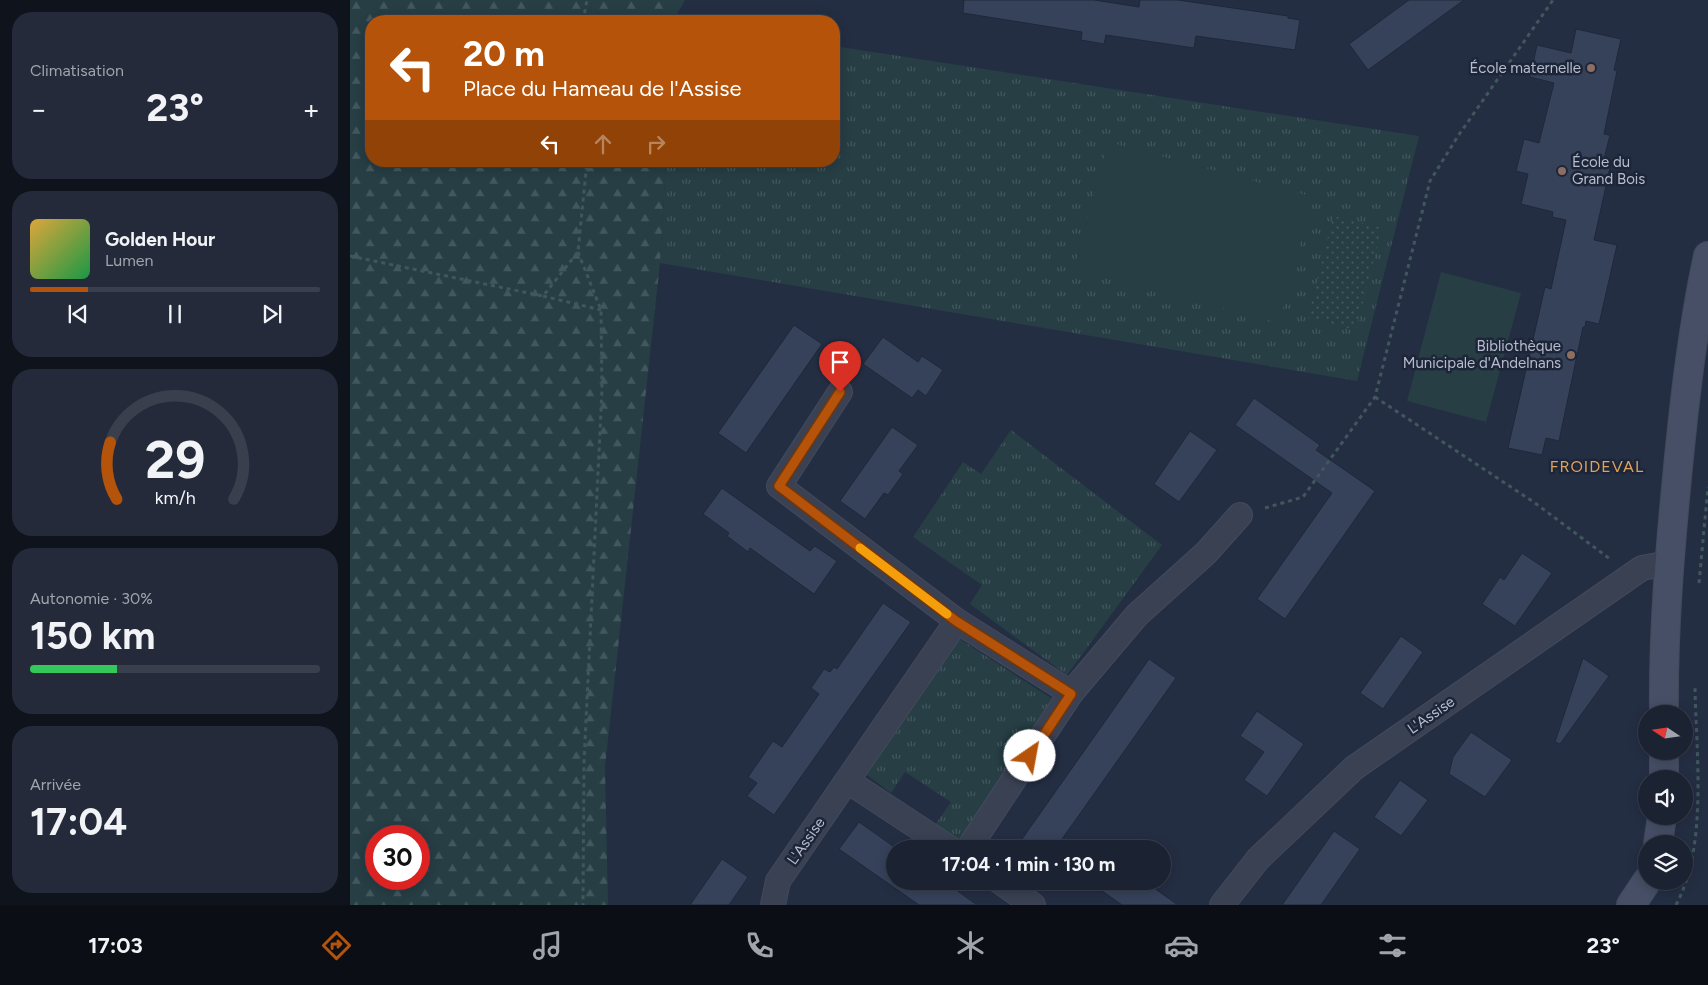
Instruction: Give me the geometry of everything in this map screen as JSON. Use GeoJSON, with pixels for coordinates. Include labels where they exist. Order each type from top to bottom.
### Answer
{"type":"FeatureCollection","features":[{"type":"Feature","properties":{"kind":"street"},"geometry":{"type":"LineString","coordinates":[[1664,705],[1669,563],[1688,365],[1708,256]]}},
{"type":"Feature","properties":{"kind":"street"},"geometry":{"type":"LineString","coordinates":[[840,392],[779,486],[956,621],[1071,694]]}},
{"type":"Feature","properties":{"kind":"street"},"geometry":{"type":"LineString","coordinates":[[974,840],[1071,694],[1137,615],[1206,553],[1240,516]]}},
{"type":"Feature","properties":{"kind":"street","name":"L'Assise"},"geometry":{"type":"LineString","coordinates":[[1222,905],[1258,859],[1354,768],[1642,568],[1669,563]]}},
{"type":"Feature","properties":{"kind":"street","name":"L'Assise"},"geometry":{"type":"LineString","coordinates":[[773,905],[778,882],[849,782],[956,621]]}},
{"type":"Feature","properties":{"kind":"street"},"geometry":{"type":"LineString","coordinates":[[849,782],[938,840]]}},
{"type":"Feature","properties":{"kind":"street"},"geometry":{"type":"LineString","coordinates":[[1012,890],[1033,905]]}},
{"type":"Feature","properties":{"kind":"street"},"geometry":{"type":"LineString","coordinates":[[1631,905],[1641,890]]}},
{"type":"Feature","properties":{"kind":"path"},"geometry":{"type":"LineString","coordinates":[[584,15],[587,0]]}},
{"type":"Feature","properties":{"kind":"path"},"geometry":{"type":"LineString","coordinates":[[1240,516],[1303,497],[1375,397],[1430,181],[1458,136],[1553,0]]}},
{"type":"Feature","properties":{"kind":"path"},"geometry":{"type":"LineString","coordinates":[[583,905],[584,762],[602,390],[601,310],[578,252],[586,167]]}},
{"type":"Feature","properties":{"kind":"path"},"geometry":{"type":"LineString","coordinates":[[543,296],[578,252]]}},
{"type":"Feature","properties":{"kind":"path"},"geometry":{"type":"LineString","coordinates":[[350,256],[601,310]]}},
{"type":"Feature","properties":{"kind":"path"},"geometry":{"type":"LineString","coordinates":[[1375,397],[1536,503],[1606,554],[1627,579]]}},
{"type":"Feature","properties":{"kind":"path"},"geometry":{"type":"LineString","coordinates":[[1698,592],[1708,487]]}},
{"type":"Feature","properties":{"kind":"path"},"geometry":{"type":"LineString","coordinates":[[1681,905],[1676,904],[1692,861],[1698,805],[1695,679]]}},
{"type":"Feature","properties":{"kind":"green space"},"geometry":{"type":"Polygon","coordinates":[[[350,0],[685,0],[676,15],[365,15],[365,167],[666,167],[660,263],[605,767],[608,905],[350,905],[350,0]]]}},
{"type":"Feature","properties":{"kind":"green space"},"geometry":{"type":"Polygon","coordinates":[[[840,47],[1419,136],[1357,381],[660,263],[666,167],[840,167],[840,47]]]}},
{"type":"Feature","properties":{"kind":"green space"},"geometry":{"type":"Polygon","coordinates":[[[1108,142],[1313,197],[1279,323],[1074,268],[1108,142]]]}},
{"type":"Feature","properties":{"kind":"green space"},"geometry":{"type":"Polygon","coordinates":[[[1333,216],[1382,228],[1356,330],[1308,318],[1333,216]]]}},
{"type":"Feature","properties":{"kind":"green space"},"geometry":{"type":"Polygon","coordinates":[[[1441,272],[1521,293],[1486,422],[1407,401],[1441,272]]]}},
{"type":"Feature","properties":{"kind":"green space"},"geometry":{"type":"Polygon","coordinates":[[[1011,430],[1162,545],[1067,675],[970,604],[982,585],[913,537],[963,462],[981,474],[1011,430]]]}},
{"type":"Feature","properties":{"kind":"green space"},"geometry":{"type":"Polygon","coordinates":[[[958,638],[1054,700],[959,840],[955,840],[935,825],[951,802],[905,772],[891,793],[867,775],[958,638]]]}},
{"type":"Feature","properties":{"kind":"building"},"geometry":{"type":"Polygon","coordinates":[[[964,0],[1094,0],[1139,7],[1140,0],[1178,0],[1288,16],[1288,18],[1300,20],[1295,50],[1196,36],[1194,48],[1106,35],[1104,44],[1081,40],[1082,32],[963,13],[964,0]]]}},
{"type":"Feature","properties":{"kind":"building"},"geometry":{"type":"Polygon","coordinates":[[[1409,0],[1464,0],[1368,70],[1349,44],[1409,0]]]}},
{"type":"Feature","properties":{"kind":"building"},"geometry":{"type":"Polygon","coordinates":[[[1576,29],[1621,39],[1614,70],[1617,71],[1604,134],[1610,135],[1602,167],[1610,168],[1594,240],[1617,245],[1599,324],[1586,321],[1585,327],[1583,327],[1559,441],[1546,438],[1542,455],[1508,448],[1545,287],[1551,289],[1566,220],[1552,217],[1553,212],[1521,204],[1528,174],[1516,171],[1524,139],[1539,143],[1554,83],[1530,77],[1537,45],[1571,53],[1576,29]]]}},
{"type":"Feature","properties":{"kind":"building"},"geometry":{"type":"Polygon","coordinates":[[[794,325],[822,344],[746,453],[718,433],[794,325]]]}},
{"type":"Feature","properties":{"kind":"building"},"geometry":{"type":"Polygon","coordinates":[[[883,337],[918,362],[922,356],[943,370],[926,396],[918,390],[912,398],[863,364],[883,337]]]}},
{"type":"Feature","properties":{"kind":"building"},"geometry":{"type":"Polygon","coordinates":[[[1254,398],[1320,445],[1316,450],[1375,491],[1285,619],[1257,599],[1332,493],[1235,425],[1254,398]]]}},
{"type":"Feature","properties":{"kind":"building"},"geometry":{"type":"Polygon","coordinates":[[[892,427],[918,445],[899,471],[903,474],[888,495],[884,493],[865,519],[840,501],[892,427]]]}},
{"type":"Feature","properties":{"kind":"building"},"geometry":{"type":"Polygon","coordinates":[[[1190,431],[1217,450],[1179,502],[1154,484],[1190,431]]]}},
{"type":"Feature","properties":{"kind":"building"},"geometry":{"type":"Polygon","coordinates":[[[722,488],[810,551],[815,546],[837,561],[814,594],[750,548],[748,552],[727,536],[729,533],[703,514],[722,488]]]}},
{"type":"Feature","properties":{"kind":"building"},"geometry":{"type":"Polygon","coordinates":[[[1522,553],[1552,573],[1515,626],[1482,604],[1500,577],[1504,580],[1522,553]]]}},
{"type":"Feature","properties":{"kind":"building"},"geometry":{"type":"Polygon","coordinates":[[[883,603],[911,622],[774,815],[747,796],[757,783],[748,777],[773,741],[782,747],[819,694],[811,688],[824,669],[830,672],[834,667],[837,669],[883,603]]]}},
{"type":"Feature","properties":{"kind":"building"},"geometry":{"type":"Polygon","coordinates":[[[1401,636],[1423,652],[1383,709],[1360,693],[1401,636]]]}},
{"type":"Feature","properties":{"kind":"building"},"geometry":{"type":"Polygon","coordinates":[[[1583,658],[1609,676],[1560,744],[1555,742],[1583,658]]]}},
{"type":"Feature","properties":{"kind":"building"},"geometry":{"type":"Polygon","coordinates":[[[1149,659],[1176,678],[1061,840],[1021,840],[1149,659]]]}},
{"type":"Feature","properties":{"kind":"building"},"geometry":{"type":"Polygon","coordinates":[[[1257,711],[1304,744],[1267,796],[1244,780],[1264,752],[1240,736],[1257,711]]]}},
{"type":"Feature","properties":{"kind":"building"},"geometry":{"type":"Polygon","coordinates":[[[1471,732],[1512,760],[1485,797],[1449,774],[1453,757],[1471,732]]]}},
{"type":"Feature","properties":{"kind":"building"},"geometry":{"type":"Polygon","coordinates":[[[1400,780],[1428,800],[1401,836],[1374,817],[1400,780]]]}},
{"type":"Feature","properties":{"kind":"building"},"geometry":{"type":"Polygon","coordinates":[[[859,822],[886,841],[886,882],[839,849],[859,822]]]}},
{"type":"Feature","properties":{"kind":"building"},"geometry":{"type":"Polygon","coordinates":[[[1334,831],[1360,849],[1321,905],[1282,905],[1334,831]]]}},
{"type":"Feature","properties":{"kind":"building"},"geometry":{"type":"Polygon","coordinates":[[[722,859],[748,877],[729,905],[690,905],[722,859]]]}},
{"type":"Feature","properties":{"kind":"building"},"geometry":{"type":"Polygon","coordinates":[[[898,890],[956,890],[977,905],[919,905],[898,890]]]}},
{"type":"Feature","properties":{"kind":"building"},"geometry":{"type":"Polygon","coordinates":[[[1101,890],[1157,890],[1178,905],[1122,905],[1101,890]]]}},
{"type":"Feature","properties":{"kind":"slow traffic"},"geometry":{"type":"LineString","coordinates":[[860,548],[947,614]]}},
{"type":"Feature","properties":{"kind":"place","name":"École maternelle"},"geometry":{"type":"Point","coordinates":[1591,68]}},
{"type":"Feature","properties":{"kind":"place","name":"École du Grand Bois"},"geometry":{"type":"Point","coordinates":[1562,171]}},
{"type":"Feature","properties":{"kind":"place","name":"Bibliothèque Municipale d'Andelnans"},"geometry":{"type":"Point","coordinates":[1571,355]}},
{"type":"Feature","properties":{"kind":"district","name":"FROIDEVAL"},"geometry":{"type":"Point","coordinates":[1597,466]}},
{"type":"Feature","properties":{"kind":"route"},"geometry":{"type":"LineString","coordinates":[[840,392],[779,486],[956,621],[1071,694],[1030,756]]}}]}
